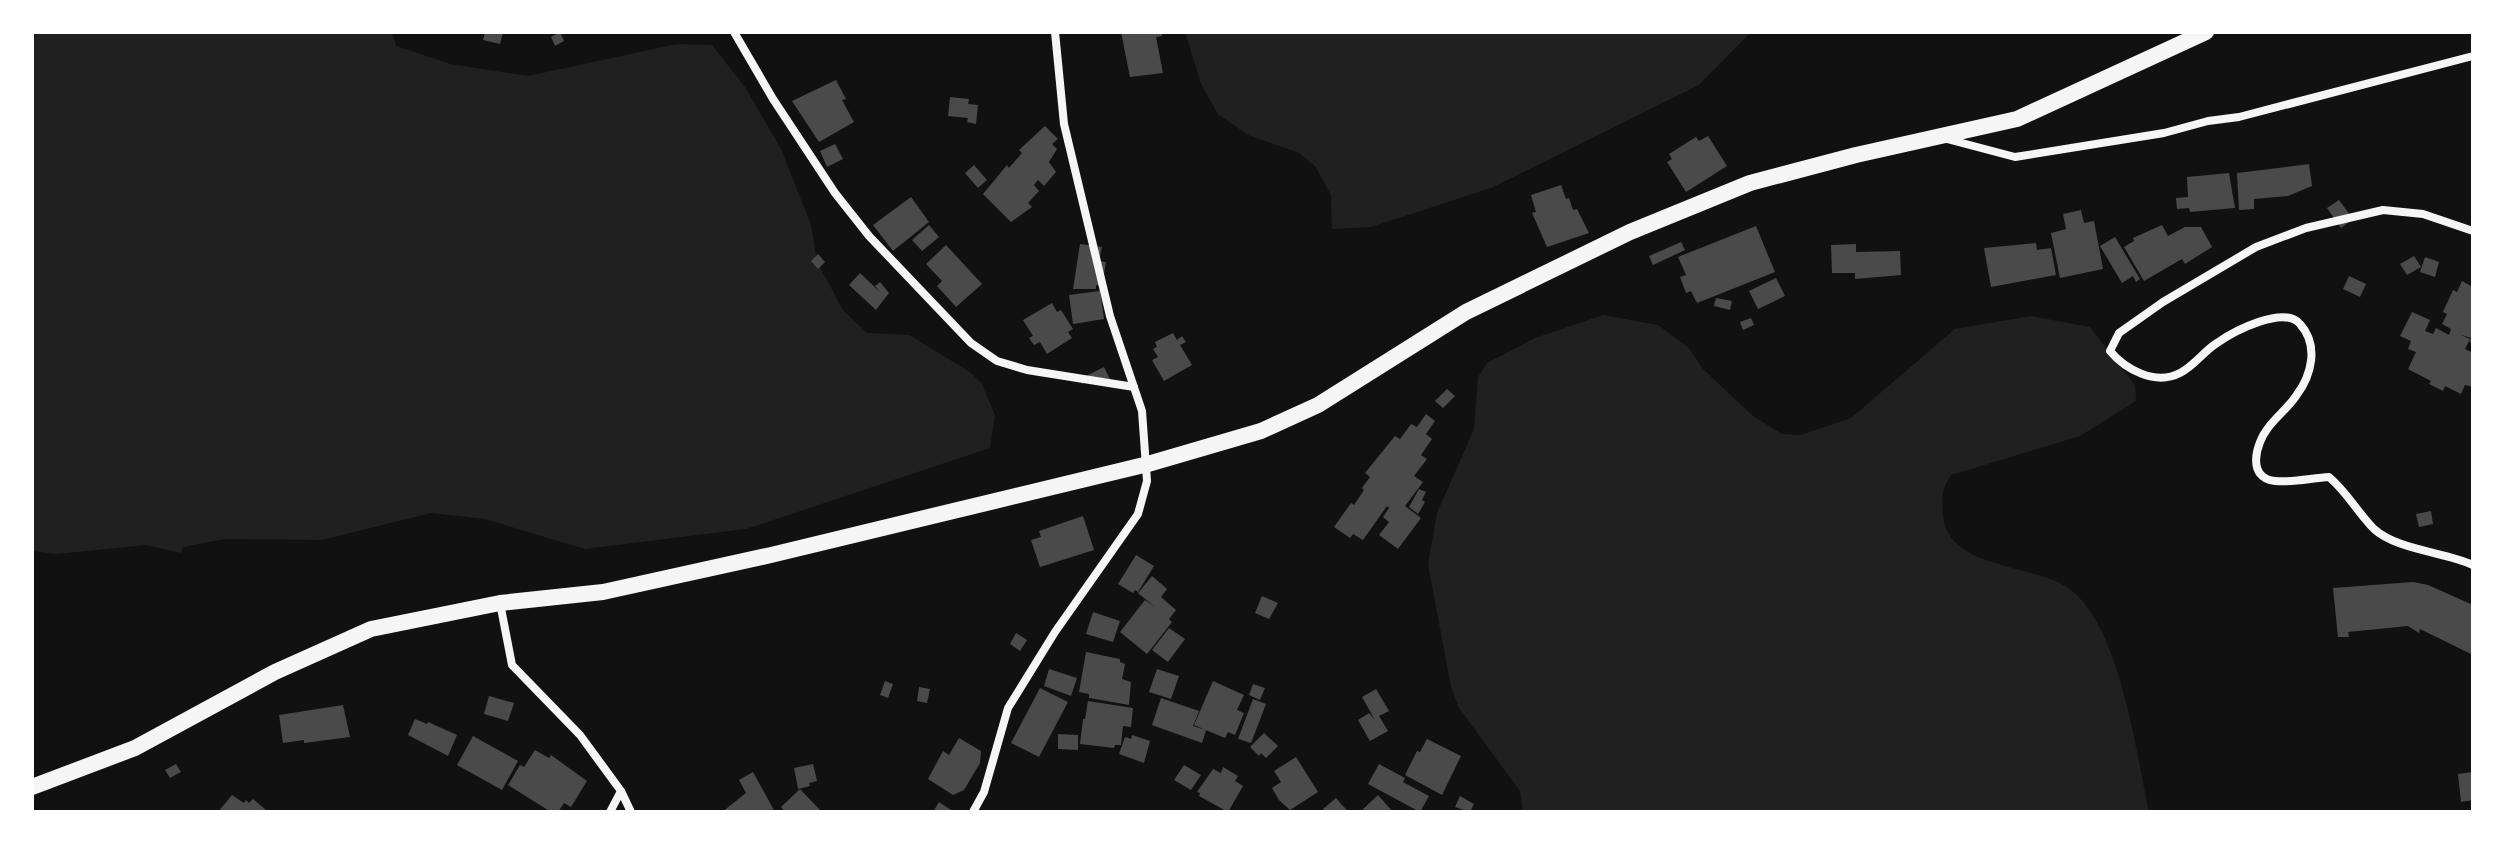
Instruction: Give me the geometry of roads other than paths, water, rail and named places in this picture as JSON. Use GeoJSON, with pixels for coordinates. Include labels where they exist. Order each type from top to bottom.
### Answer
{"type":"FeatureCollection","features":[{"type":"Feature","properties":{"kind":"main road"},"geometry":{"type":"LineString","coordinates":[[32,787],[135,748],[275,672],[371,629],[500,603],[603,592],[1148,464],[1261,431],[1318,405],[1466,312],[1643,226],[1750,183],[1856,155],[2017,119],[2206,32]]}},
{"type":"Feature","properties":{"kind":"street"},"geometry":{"type":"LineString","coordinates":[[734,32],[773,99],[835,193],[869,236],[971,343],[997,361],[1027,370],[1134,387]]}},
{"type":"Feature","properties":{"kind":"street"},"geometry":{"type":"LineString","coordinates":[[973,812],[984,792],[1008,708],[1055,632],[1138,514],[1147,481],[1142,411],[1110,316],[1064,124],[1055,32]]}},
{"type":"Feature","properties":{"kind":"street"},"geometry":{"type":"LineString","coordinates":[[1943,137],[2015,157],[2164,133],[2208,121],[2239,117],[2473,56]]}},
{"type":"Feature","properties":{"kind":"street"},"geometry":{"type":"LineString","coordinates":[[2473,231],[2423,214],[2383,210],[2306,228],[2256,247],[2163,302],[2119,333],[2110,351],[2120,363],[2142,374],[2163,377],[2179,374],[2216,343],[2257,322],[2286,316],[2299,321],[2312,342],[2311,361],[2298,395],[2266,430],[2254,459],[2256,468],[2265,478],[2275,481],[2329,477],[2376,530],[2413,548],[2473,565]]}},
{"type":"Feature","properties":{"kind":"street"},"geometry":{"type":"LineString","coordinates":[[500,603],[512,665],[580,735],[621,791],[631,812]]}},
{"type":"Feature","properties":{"kind":"street"},"geometry":{"type":"LineString","coordinates":[[610,812],[621,791]]}}]}
